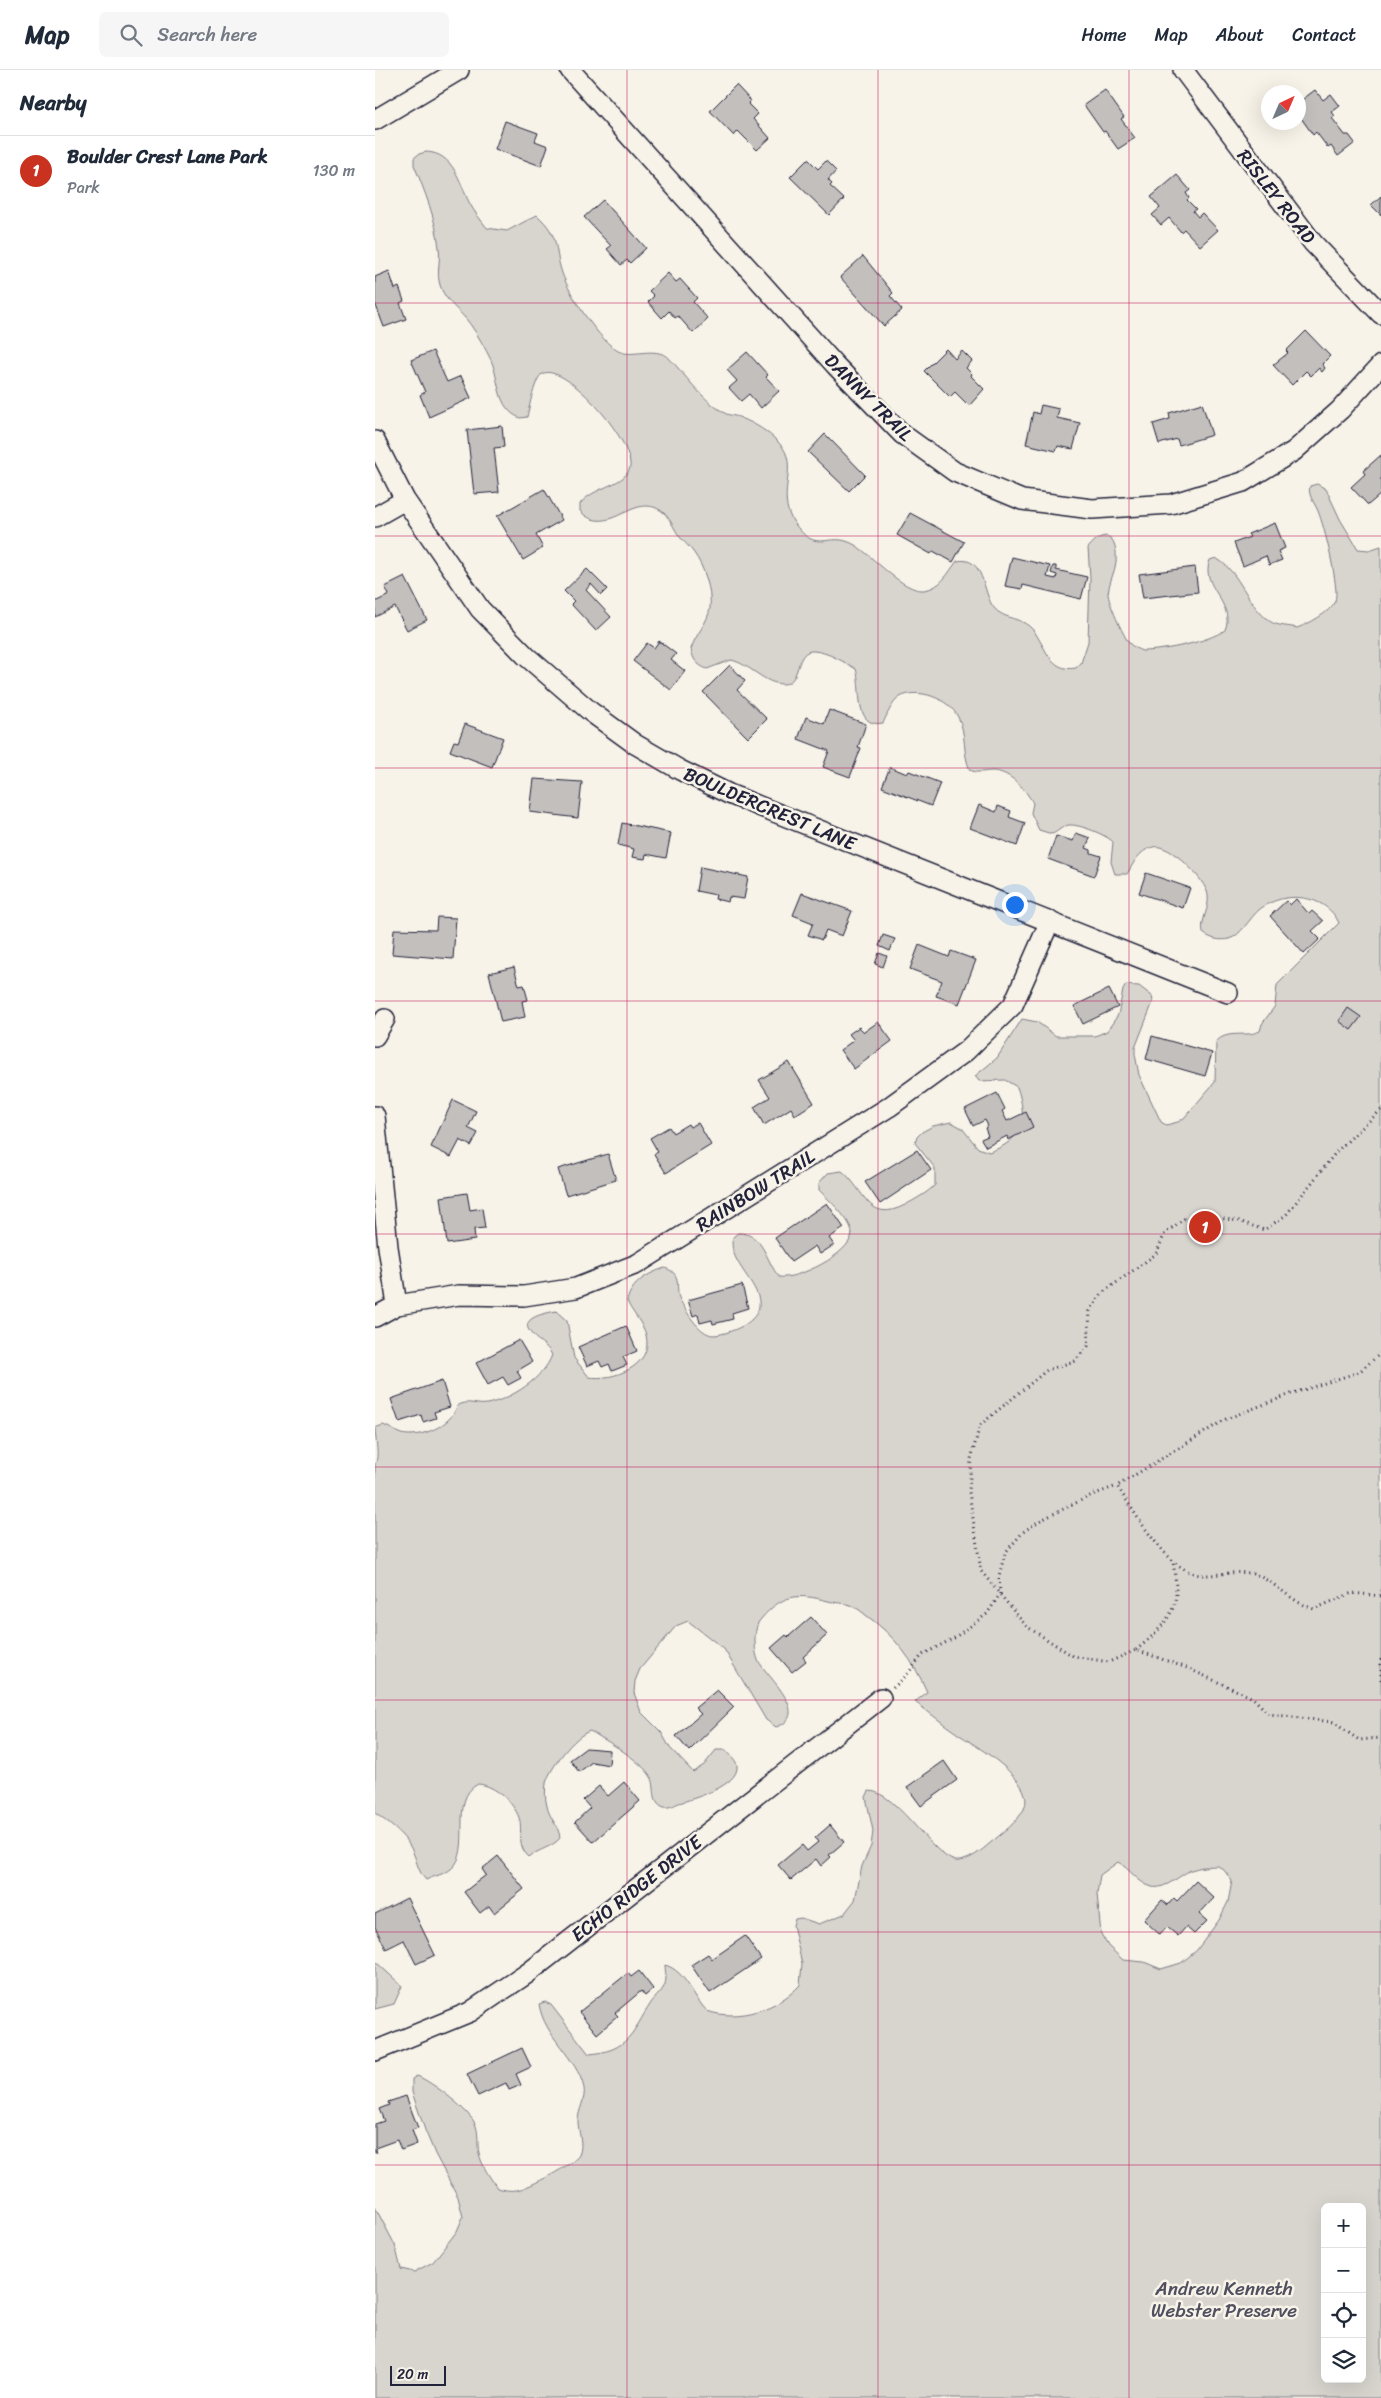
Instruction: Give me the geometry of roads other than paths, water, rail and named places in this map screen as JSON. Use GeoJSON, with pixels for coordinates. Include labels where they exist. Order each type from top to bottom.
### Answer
{"type":"FeatureCollection","features":[{"type":"Feature","properties":{"kind":"street"},"geometry":{"type":"LineString","coordinates":[[375,120],[459,70]]}},
{"type":"Feature","properties":{"kind":"street","name":"DANNY TRAIL"},"geometry":{"type":"LineString","coordinates":[[570,70],[691,202],[836,366],[902,434],[955,472],[1023,500],[1092,509],[1171,504],[1243,482],[1294,451],[1340,410],[1381,365]]}},
{"type":"Feature","properties":{"kind":"street","name":"RISLEY ROAD"},"geometry":{"type":"LineString","coordinates":[[1183,70],[1313,243],[1381,314]]}},
{"type":"Feature","properties":{"kind":"street","name":"BOULDERCREST LANE"},"geometry":{"type":"LineString","coordinates":[[375,441],[405,500],[481,609],[526,656],[591,712],[635,744],[680,770],[729,794],[1228,993]]}},
{"type":"Feature","properties":{"kind":"street"},"geometry":{"type":"LineString","coordinates":[[375,517],[405,500]]}},
{"type":"Feature","properties":{"kind":"street","name":"RAINBOW TRAIL"},"geometry":{"type":"LineString","coordinates":[[375,1317],[397,1305],[459,1295],[524,1296],[576,1288],[637,1264],[889,1107],[966,1051],[1013,1005],[1050,921]]}},
{"type":"Feature","properties":{"kind":"street"},"geometry":{"type":"LineString","coordinates":[[375,1036],[385,1019]]}},
{"type":"Feature","properties":{"kind":"street"},"geometry":{"type":"LineString","coordinates":[[375,1116],[388,1248],[397,1305]]}},
{"type":"Feature","properties":{"kind":"street","name":"ECHO RIDGE DRIVE"},"geometry":{"type":"LineString","coordinates":[[375,2051],[471,2012],[528,1973],[881,1698]]}},
{"type":"Feature","properties":{"kind":"place","name":"Boulder Crest Lane Park"},"geometry":{"type":"Point","coordinates":[1205,1227]}},
{"type":"Feature","properties":{"kind":"park label","name":"Andrew Kenneth Webster Preserve"},"geometry":{"type":"Point","coordinates":[1224,2299]}}]}
